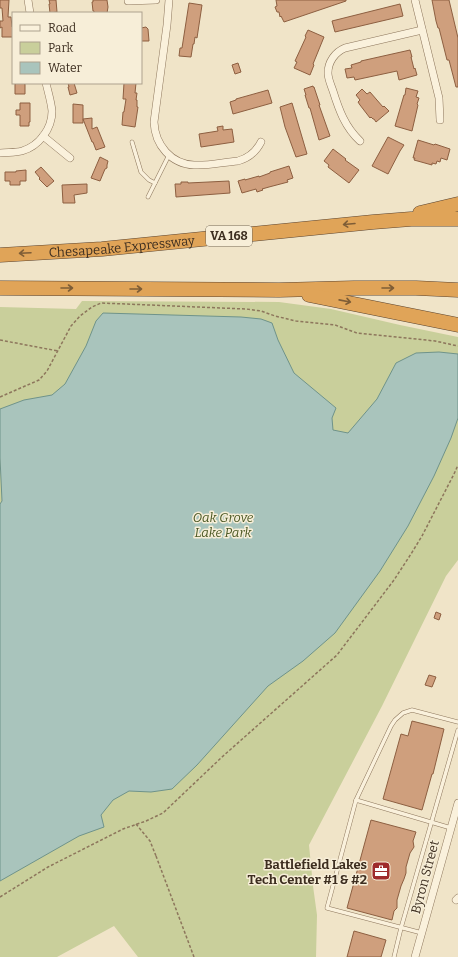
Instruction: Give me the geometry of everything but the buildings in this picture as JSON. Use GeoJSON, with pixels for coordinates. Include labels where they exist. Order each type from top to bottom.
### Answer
{"type":"FeatureCollection","features":[{"type":"Feature","properties":{"kind":"highway"},"geometry":{"type":"LineString","coordinates":[[374,222],[458,204]]}},
{"type":"Feature","properties":{"kind":"highway"},"geometry":{"type":"LineString","coordinates":[[411,219],[458,212]]}},
{"type":"Feature","properties":{"kind":"highway","name":"Chesapeake Expressway"},"geometry":{"type":"LineString","coordinates":[[0,255],[102,249],[411,219],[458,219]]}},
{"type":"Feature","properties":{"kind":"highway"},"geometry":{"type":"LineString","coordinates":[[0,288],[279,290],[354,288],[458,290]]}},
{"type":"Feature","properties":{"kind":"highway"},"geometry":{"type":"LineString","coordinates":[[279,290],[458,324]]}},
{"type":"Feature","properties":{"kind":"street"},"geometry":{"type":"LineString","coordinates":[[28,0],[30,12]]}},
{"type":"Feature","properties":{"kind":"street"},"geometry":{"type":"LineString","coordinates":[[128,1],[156,0]]}},
{"type":"Feature","properties":{"kind":"street"},"geometry":{"type":"LineString","coordinates":[[169,0],[154,122],[154,130],[163,150],[170,156],[183,163],[196,165],[244,160],[256,151],[261,142]]}},
{"type":"Feature","properties":{"kind":"street"},"geometry":{"type":"LineString","coordinates":[[415,0],[438,98],[440,120]]}},
{"type":"Feature","properties":{"kind":"street"},"geometry":{"type":"LineString","coordinates":[[360,141],[345,122],[336,100],[328,72],[332,59],[340,50],[345,48],[422,30]]}},
{"type":"Feature","properties":{"kind":"street"},"geometry":{"type":"LineString","coordinates":[[0,152],[17,152],[32,147],[40,141],[47,131],[52,110],[46,84]]}},
{"type":"Feature","properties":{"kind":"street"},"geometry":{"type":"LineString","coordinates":[[43,136],[70,158]]}},
{"type":"Feature","properties":{"kind":"street","name":"Byron Street"},"geometry":{"type":"LineString","coordinates":[[415,957],[457,808]]}},
{"type":"Feature","properties":{"kind":"lane"},"geometry":{"type":"LineString","coordinates":[[132,142],[141,172],[149,180],[155,183]]}},
{"type":"Feature","properties":{"kind":"lane"},"geometry":{"type":"LineString","coordinates":[[148,197],[170,156]]}},
{"type":"Feature","properties":{"kind":"lane"},"geometry":{"type":"LineString","coordinates":[[422,934],[327,908],[356,800],[395,720],[403,713],[412,710],[458,722]]}},
{"type":"Feature","properties":{"kind":"lane"},"geometry":{"type":"LineString","coordinates":[[394,957],[458,730]]}},
{"type":"Feature","properties":{"kind":"lane"},"geometry":{"type":"LineString","coordinates":[[356,800],[451,828]]}},
{"type":"Feature","properties":{"kind":"path"},"geometry":{"type":"LineString","coordinates":[[0,396],[39,380],[47,371],[71,326],[80,316],[92,307],[102,303],[246,309],[261,311],[296,321],[335,326],[357,333],[435,341],[458,346]]}},
{"type":"Feature","properties":{"kind":"path"},"geometry":{"type":"LineString","coordinates":[[0,340],[58,351]]}},
{"type":"Feature","properties":{"kind":"path"},"geometry":{"type":"LineString","coordinates":[[0,897],[48,867],[123,829],[163,813],[222,757],[337,655],[394,580],[411,554],[458,465]]}},
{"type":"Feature","properties":{"kind":"path"},"geometry":{"type":"LineString","coordinates":[[136,824],[150,841],[194,957]]}},
{"type":"Feature","properties":{"kind":"green space","name":"Oak Grove Lake Park"},"geometry":{"type":"Polygon","coordinates":[[[82,301],[279,302],[331,309],[458,337],[458,560],[446,576],[382,706],[309,845],[317,915],[316,957],[138,957],[114,926],[57,957],[0,957],[0,307],[76,309],[82,301]]]}},
{"type":"Feature","properties":{"kind":"water","name":"Oak Grove Lake Park"},"geometry":{"type":"Polygon","coordinates":[[[103,313],[241,317],[261,319],[272,323],[278,340],[294,373],[336,408],[332,418],[333,430],[348,433],[377,399],[396,363],[416,353],[439,352],[458,354],[458,418],[434,476],[408,526],[380,571],[335,633],[303,661],[268,686],[197,765],[172,789],[151,792],[129,791],[113,800],[101,815],[104,827],[79,836],[0,881],[0,504],[2,501],[0,409],[24,400],[52,395],[65,384],[86,346],[96,321],[103,313]]]}},
{"type":"Feature","properties":{"kind":"place","name":"Battlefield Lakes Tech Center #1 & #2"},"geometry":{"type":"Point","coordinates":[381,871]}}]}
